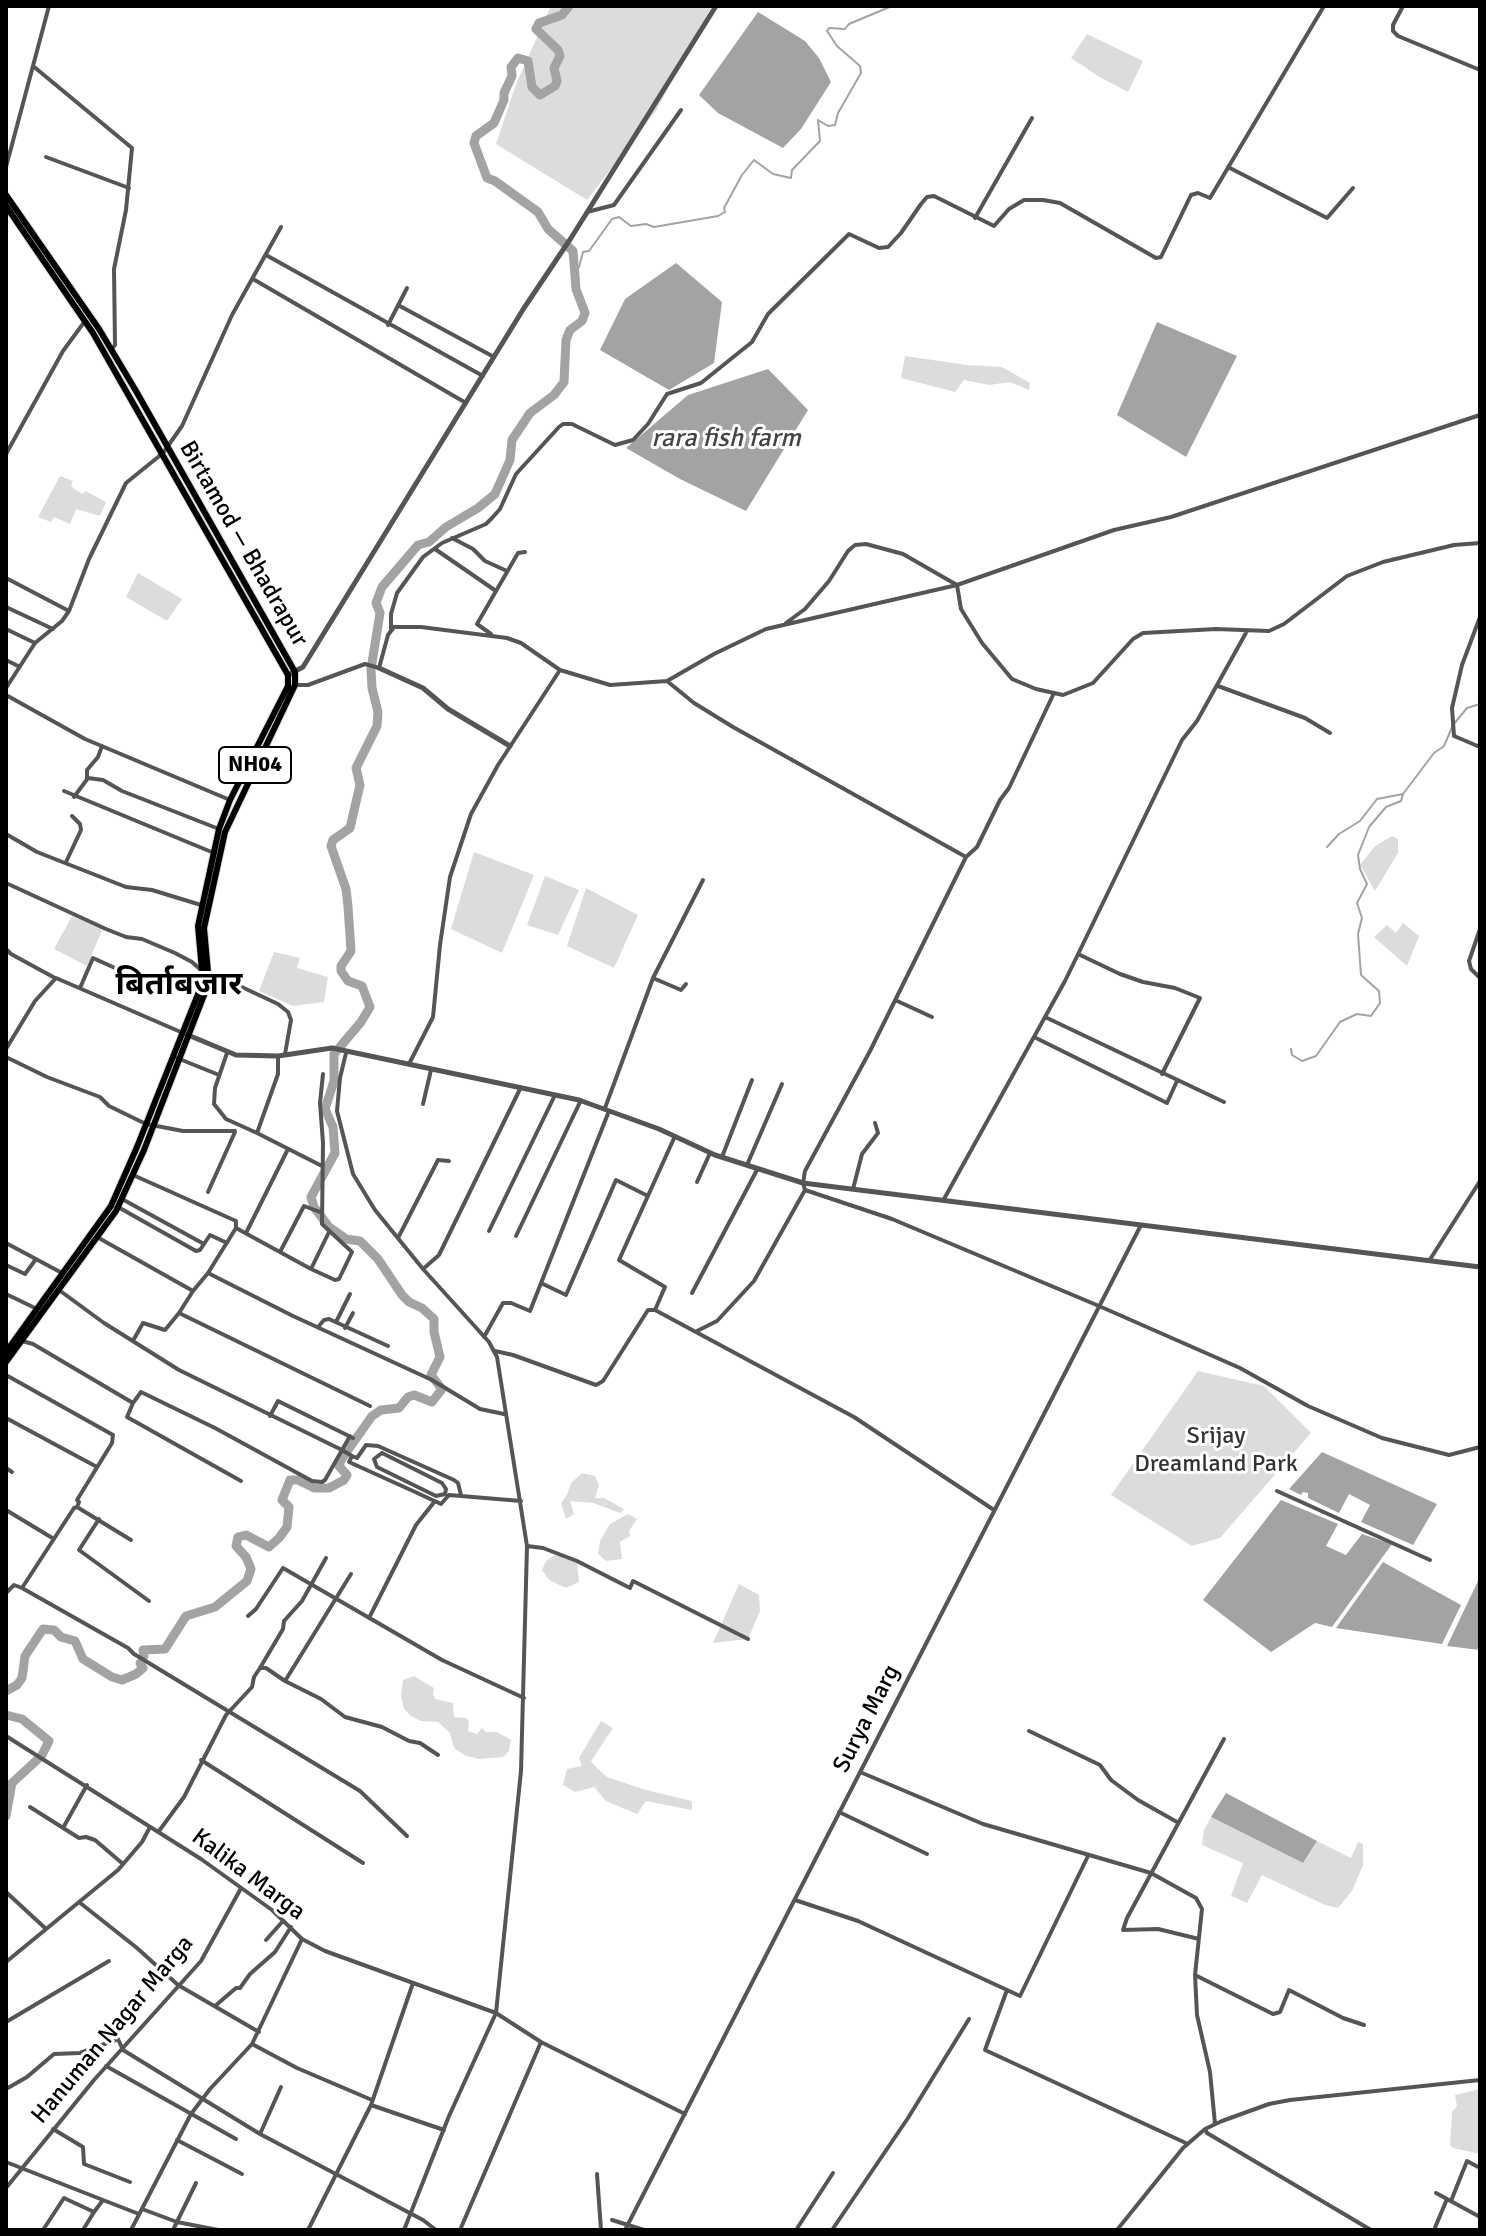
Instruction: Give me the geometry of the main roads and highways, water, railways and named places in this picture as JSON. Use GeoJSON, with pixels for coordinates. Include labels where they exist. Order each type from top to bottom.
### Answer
{"type":"FeatureCollection","features":[{"type":"Feature","properties":{"kind":"main road","name":"Birtamod — Bhadrapur"},"geometry":{"type":"LineString","coordinates":[[6,195],[111,350],[115,363]]}},
{"type":"Feature","properties":{"kind":"main road","name":"Birtamod — Bhadrapur"},"geometry":{"type":"LineString","coordinates":[[6,206],[115,363],[292,674],[292,686],[219,829],[217,854]]}},
{"type":"Feature","properties":{"kind":"main road","name":"Birtamod — Bhadrapur"},"geometry":{"type":"LineString","coordinates":[[6,1362],[35,1308],[57,1288],[62,1273],[118,1207],[133,1175],[186,1034],[205,972],[198,937],[231,805]]}},
{"type":"Feature","properties":{"kind":"main road","name":"Birtamod — Bhadrapur"},"geometry":{"type":"LineString","coordinates":[[6,1352],[19,1339],[95,1235],[150,1124]]}},
{"type":"Feature","properties":{"kind":"water"},"geometry":{"type":"Polygon","coordinates":[[[758,12],[805,41],[819,58],[831,82],[801,129],[783,148],[718,113],[699,95],[758,12]]]}},
{"type":"Feature","properties":{"kind":"water","name":"rara fish farm"},"geometry":{"type":"Polygon","coordinates":[[[676,263],[722,302],[714,363],[669,390],[600,350],[625,299],[676,263]]]}},
{"type":"Feature","properties":{"kind":"water"},"geometry":{"type":"Polygon","coordinates":[[[1157,322],[1237,356],[1186,457],[1117,415],[1157,322]]]}},
{"type":"Feature","properties":{"kind":"water","name":"rara fish farm"},"geometry":{"type":"Polygon","coordinates":[[[768,369],[808,410],[746,511],[626,448],[688,395],[768,369]]]}},
{"type":"Feature","properties":{"kind":"water"},"geometry":{"type":"Polygon","coordinates":[[[1322,1452],[1437,1504],[1413,1545],[1361,1522],[1370,1505],[1349,1494],[1339,1513],[1308,1498],[1308,1493],[1301,1495],[1289,1489],[1322,1452]]]}},
{"type":"Feature","properties":{"kind":"water"},"geometry":{"type":"Polygon","coordinates":[[[1281,1500],[1338,1524],[1326,1546],[1346,1555],[1362,1534],[1392,1544],[1332,1627],[1315,1623],[1271,1652],[1203,1600],[1281,1500]]]}},
{"type":"Feature","properties":{"kind":"water"},"geometry":{"type":"Polygon","coordinates":[[[1383,1562],[1461,1605],[1442,1644],[1336,1628],[1383,1562]]]}},
{"type":"Feature","properties":{"kind":"water"},"geometry":{"type":"Polygon","coordinates":[[[1478,1581],[1480,1650],[1447,1646],[1478,1581]]]}},
{"type":"Feature","properties":{"kind":"water"},"geometry":{"type":"Polygon","coordinates":[[[1226,1793],[1317,1841],[1303,1863],[1211,1817],[1226,1793]]]}},
{"type":"Feature","properties":{"kind":"waterway"},"geometry":{"type":"LineString","coordinates":[[144,1656],[143,1650],[165,1649],[186,1616],[215,1607],[247,1581],[251,1569],[236,1546],[238,1537],[246,1535],[269,1547],[279,1538],[287,1527],[289,1507],[282,1500],[290,1480],[298,1480],[314,1488],[329,1488],[344,1480],[347,1475],[339,1466],[341,1460],[372,1416],[381,1410],[399,1408],[408,1397],[414,1395],[432,1402],[442,1389],[431,1375],[440,1357],[434,1319],[402,1295],[378,1259],[360,1241],[346,1239],[329,1227],[314,1207],[311,1197],[335,1153],[333,1127],[325,1109],[334,1081],[334,1054],[370,1007],[362,986],[348,981],[341,971],[351,951],[348,906],[346,889],[331,846],[333,840],[350,828],[360,785],[356,768],[377,726],[378,712],[371,669],[380,613],[376,603],[382,587],[418,545],[429,542],[495,494],[510,460],[512,440],[530,413],[554,395],[564,382],[566,340],[570,330],[582,321],[585,313],[576,289],[573,251],[548,229],[538,212],[487,178],[474,143],[476,136],[494,123],[512,76],[511,67],[518,58],[528,61],[532,87],[540,95],[555,86],[554,68],[560,56],[558,50],[536,29],[539,23],[562,15],[569,6]]}},
{"type":"Feature","properties":{"kind":"waterway"},"geometry":{"type":"LineString","coordinates":[[574,274],[583,252],[589,251],[612,219],[619,217],[631,226],[646,224],[654,227],[718,216],[725,212],[724,208],[742,175],[754,160],[773,174],[791,178],[792,170],[820,141],[818,120],[828,126],[835,125],[838,113],[861,73],[860,66],[837,46],[827,31],[829,28],[845,29],[849,24],[892,6]]}},
{"type":"Feature","properties":{"kind":"waterway"},"geometry":{"type":"LineString","coordinates":[[1327,847],[1339,834],[1360,821],[1377,799],[1403,794],[1434,753],[1444,746],[1453,725],[1467,708],[1480,704]]}},
{"type":"Feature","properties":{"kind":"waterway"},"geometry":{"type":"LineString","coordinates":[[1291,1049],[1292,1055],[1302,1061],[1316,1056],[1340,1022],[1357,1014],[1371,1016],[1380,1003],[1379,991],[1361,975],[1358,934],[1362,918],[1357,903],[1367,884],[1358,855],[1369,827],[1386,807],[1401,801],[1403,794]]}},
{"type":"Feature","properties":{"kind":"waterway"},"geometry":{"type":"LineString","coordinates":[[6,1691],[22,1678],[25,1656],[43,1629],[54,1630],[61,1637],[75,1641],[83,1659],[112,1677],[122,1680],[136,1674],[143,1668],[140,1663]]}},
{"type":"Feature","properties":{"kind":"waterway"},"geometry":{"type":"LineString","coordinates":[[6,1715],[22,1719],[49,1741],[42,1755]]}},
{"type":"Feature","properties":{"kind":"waterway"},"geometry":{"type":"LineString","coordinates":[[6,1816],[12,1783],[38,1759]]}},
{"type":"Feature","properties":{"kind":"district","name":"बिर्ताबजार"},"geometry":{"type":"Point","coordinates":[179,986]}},
{"type":"Feature","properties":{"kind":"park label","name":"Srijay Dreamland Park"},"geometry":{"type":"Point","coordinates":[1216,1451]}}]}
